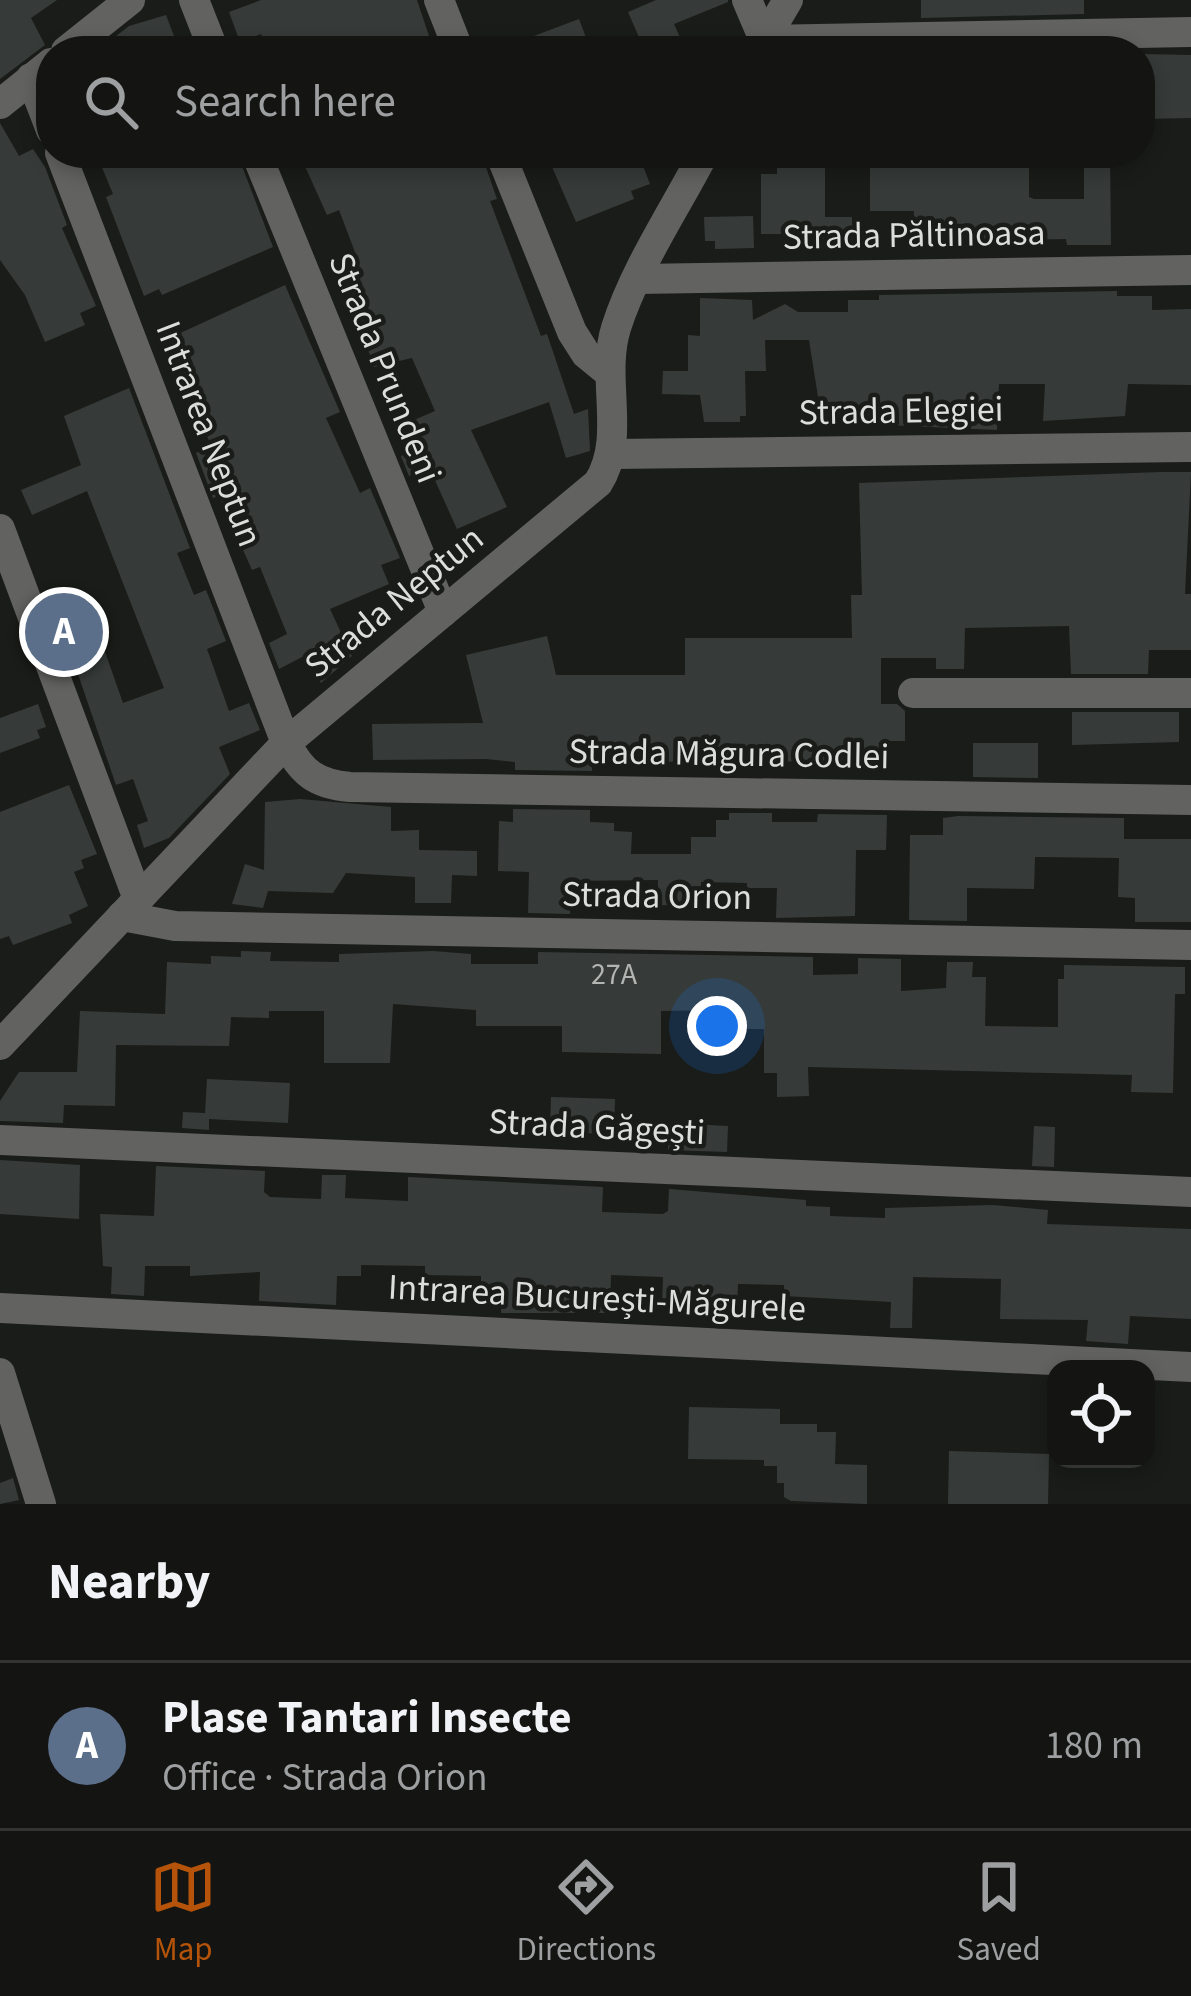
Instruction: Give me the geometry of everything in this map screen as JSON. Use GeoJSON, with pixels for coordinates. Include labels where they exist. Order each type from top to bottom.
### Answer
{"type":"FeatureCollection","features":[{"type":"Feature","properties":{"kind":"street"},"geometry":{"type":"LineString","coordinates":[[85,36],[130,0]]}},
{"type":"Feature","properties":{"kind":"street"},"geometry":{"type":"LineString","coordinates":[[194,0],[208,36]]}},
{"type":"Feature","properties":{"kind":"street"},"geometry":{"type":"LineString","coordinates":[[439,0],[453,36]]}},
{"type":"Feature","properties":{"kind":"street"},"geometry":{"type":"LineString","coordinates":[[747,0],[758,36]]}},
{"type":"Feature","properties":{"kind":"street"},"geometry":{"type":"LineString","coordinates":[[767,36],[788,0]]}},
{"type":"Feature","properties":{"kind":"street"},"geometry":{"type":"LineString","coordinates":[[1068,36],[1191,32]]}},
{"type":"Feature","properties":{"kind":"street"},"geometry":{"type":"LineString","coordinates":[[0,104],[36,74]]}},
{"type":"Feature","properties":{"kind":"street","name":"Intrarea Neptun"},"geometry":{"type":"LineString","coordinates":[[66,168],[286,742]]}},
{"type":"Feature","properties":{"kind":"street","name":"Strada Prundeni"},"geometry":{"type":"LineString","coordinates":[[262,168],[443,612]]}},
{"type":"Feature","properties":{"kind":"street"},"geometry":{"type":"LineString","coordinates":[[506,168],[572,332],[586,354],[608,372]]}},
{"type":"Feature","properties":{"kind":"street"},"geometry":{"type":"LineString","coordinates":[[612,454],[608,372],[616,326],[696,168]]}},
{"type":"Feature","properties":{"kind":"street","name":"Strada Păltinoasa"},"geometry":{"type":"LineString","coordinates":[[638,279],[1191,270]]}},
{"type":"Feature","properties":{"kind":"street","name":"Strada Elegiei"},"geometry":{"type":"LineString","coordinates":[[612,454],[1191,446]]}},
{"type":"Feature","properties":{"kind":"street","name":"Strada Neptun"},"geometry":{"type":"LineString","coordinates":[[0,1045],[286,742],[590,492],[612,454]]}},
{"type":"Feature","properties":{"kind":"street"},"geometry":{"type":"LineString","coordinates":[[0,529],[130,908]]}},
{"type":"Feature","properties":{"kind":"street"},"geometry":{"type":"LineString","coordinates":[[913,693],[1191,692]]}},
{"type":"Feature","properties":{"kind":"street","name":"Strada Măgura Codlei"},"geometry":{"type":"LineString","coordinates":[[286,742],[309,776],[324,784],[350,787],[1191,800]]}},
{"type":"Feature","properties":{"kind":"street","name":"Strada Orion"},"geometry":{"type":"LineString","coordinates":[[130,908],[175,926],[1191,945]]}},
{"type":"Feature","properties":{"kind":"street","name":"Strada Găgești"},"geometry":{"type":"LineString","coordinates":[[0,1140],[1191,1192]]}},
{"type":"Feature","properties":{"kind":"street","name":"Intrarea București-Măgurele"},"geometry":{"type":"LineString","coordinates":[[0,1308],[1191,1367]]}},
{"type":"Feature","properties":{"kind":"street"},"geometry":{"type":"LineString","coordinates":[[0,1373],[41,1504]]}},
{"type":"Feature","properties":{"kind":"building"},"geometry":{"type":"Polygon","coordinates":[[[0,0],[57,0],[31,18],[40,36],[36,36],[36,52],[0,79],[0,0]]]}},
{"type":"Feature","properties":{"kind":"building"},"geometry":{"type":"Polygon","coordinates":[[[261,0],[417,0],[429,36],[238,36],[229,12],[261,0]]]}},
{"type":"Feature","properties":{"kind":"building"},"geometry":{"type":"Polygon","coordinates":[[[656,0],[728,0],[674,24],[679,36],[638,36],[628,12],[656,0]]]}},
{"type":"Feature","properties":{"kind":"building"},"geometry":{"type":"Polygon","coordinates":[[[921,0],[1084,0],[1084,14],[921,18],[921,0]]]}},
{"type":"Feature","properties":{"kind":"building"},"geometry":{"type":"Polygon","coordinates":[[[166,15],[174,36],[116,36],[129,26],[166,15]]]}},
{"type":"Feature","properties":{"kind":"building"},"geometry":{"type":"Polygon","coordinates":[[[579,19],[585,36],[534,36],[579,19]]]}},
{"type":"Feature","properties":{"kind":"building"},"geometry":{"type":"Polygon","coordinates":[[[1155,54],[1191,55],[1191,118],[1155,119],[1155,54]]]}},
{"type":"Feature","properties":{"kind":"building"},"geometry":{"type":"Polygon","coordinates":[[[0,123],[19,156],[33,149],[36,168],[45,168],[67,225],[62,228],[96,306],[80,313],[85,325],[45,342],[25,295],[0,260],[0,123]]]}},
{"type":"Feature","properties":{"kind":"building"},"geometry":{"type":"Polygon","coordinates":[[[102,168],[243,168],[273,247],[162,295],[159,289],[144,296],[106,197],[113,194],[102,168]]]}},
{"type":"Feature","properties":{"kind":"building"},"geometry":{"type":"Polygon","coordinates":[[[306,168],[486,168],[497,199],[490,201],[541,336],[547,334],[574,414],[588,409],[590,451],[566,458],[549,402],[471,430],[507,507],[457,529],[427,468],[409,476],[401,456],[425,446],[414,420],[435,411],[412,358],[374,367],[340,268],[358,260],[339,210],[327,215],[306,168]]]}},
{"type":"Feature","properties":{"kind":"building"},"geometry":{"type":"Polygon","coordinates":[[[553,168],[644,168],[650,184],[631,191],[634,199],[576,222],[553,168]]]}},
{"type":"Feature","properties":{"kind":"building"},"geometry":{"type":"Polygon","coordinates":[[[777,168],[825,168],[825,217],[852,217],[853,248],[820,249],[820,234],[761,234],[761,174],[777,174],[777,168]]]}},
{"type":"Feature","properties":{"kind":"building"},"geometry":{"type":"Polygon","coordinates":[[[870,168],[1029,168],[1029,197],[1084,199],[1084,168],[1110,168],[1111,245],[1067,245],[1066,239],[956,241],[956,234],[914,233],[914,211],[870,211],[870,168]]]}},
{"type":"Feature","properties":{"kind":"building"},"geometry":{"type":"Polygon","coordinates":[[[753,216],[754,248],[715,249],[715,241],[705,241],[704,217],[753,216]]]}},
{"type":"Feature","properties":{"kind":"building"},"geometry":{"type":"Polygon","coordinates":[[[285,285],[340,412],[326,418],[360,493],[370,488],[400,558],[381,565],[389,584],[330,609],[352,656],[321,683],[304,656],[279,669],[269,643],[287,634],[260,567],[252,570],[219,496],[213,498],[196,453],[212,447],[163,341],[285,285]]]}},
{"type":"Feature","properties":{"kind":"building"},"geometry":{"type":"Polygon","coordinates":[[[1117,291],[1117,296],[1152,296],[1152,310],[1191,309],[1191,385],[1128,384],[1125,416],[1043,421],[1045,384],[999,384],[997,430],[822,422],[809,340],[765,340],[766,371],[745,371],[746,416],[740,416],[740,422],[704,422],[700,395],[662,394],[663,371],[688,371],[688,335],[700,336],[700,298],[752,300],[753,320],[785,304],[798,312],[848,312],[848,300],[879,300],[879,295],[1117,291]]]}},
{"type":"Feature","properties":{"kind":"building"},"geometry":{"type":"Polygon","coordinates":[[[129,388],[190,548],[177,553],[194,595],[206,590],[226,641],[207,649],[229,711],[249,703],[260,730],[219,747],[230,774],[169,838],[144,848],[137,825],[148,821],[133,779],[116,785],[67,642],[98,632],[123,703],[164,688],[87,491],[32,515],[21,490],[81,465],[64,416],[129,388]]]}},
{"type":"Feature","properties":{"kind":"building"},"geometry":{"type":"Polygon","coordinates":[[[1191,472],[1185,594],[1191,594],[1191,650],[1149,650],[1148,674],[1071,674],[1069,626],[965,628],[964,669],[936,669],[936,658],[881,658],[881,704],[897,704],[905,711],[905,741],[881,741],[881,761],[592,762],[592,771],[515,770],[515,762],[486,759],[373,760],[372,724],[483,723],[466,655],[547,636],[556,675],[685,675],[685,638],[852,638],[851,595],[862,595],[859,483],[1191,472]]]}},
{"type":"Feature","properties":{"kind":"building"},"geometry":{"type":"Polygon","coordinates":[[[38,704],[46,727],[37,730],[40,738],[0,753],[0,718],[38,704]]]}},
{"type":"Feature","properties":{"kind":"building"},"geometry":{"type":"Polygon","coordinates":[[[1072,712],[1179,712],[1179,742],[1072,745],[1072,712]]]}},
{"type":"Feature","properties":{"kind":"building"},"geometry":{"type":"Polygon","coordinates":[[[973,743],[1038,743],[1038,778],[973,777],[973,743]]]}},
{"type":"Feature","properties":{"kind":"building"},"geometry":{"type":"Polygon","coordinates":[[[69,785],[97,854],[81,860],[84,868],[74,872],[88,906],[69,915],[72,923],[13,945],[9,936],[0,939],[0,812],[69,785]]]}},
{"type":"Feature","properties":{"kind":"building"},"geometry":{"type":"Polygon","coordinates":[[[300,799],[391,807],[391,831],[419,830],[419,850],[477,851],[477,876],[452,875],[451,903],[415,903],[415,877],[346,873],[333,893],[268,891],[263,908],[232,904],[245,864],[264,870],[265,802],[300,799]]]}},
{"type":"Feature","properties":{"kind":"building"},"geometry":{"type":"Polygon","coordinates":[[[513,809],[590,810],[590,822],[614,823],[614,831],[632,832],[631,854],[691,854],[691,837],[716,837],[716,820],[729,820],[729,813],[772,813],[772,822],[817,822],[818,814],[887,815],[886,850],[856,850],[855,916],[776,918],[777,888],[747,888],[747,883],[701,882],[701,906],[658,905],[658,880],[570,881],[570,914],[528,913],[529,872],[498,871],[499,821],[513,822],[513,809]]]}},
{"type":"Feature","properties":{"kind":"building"},"geometry":{"type":"Polygon","coordinates":[[[943,818],[1124,818],[1124,839],[1191,839],[1191,922],[1135,922],[1135,898],[1118,897],[1119,858],[1041,857],[1035,857],[1034,889],[967,888],[967,921],[909,920],[910,835],[943,835],[943,818]]]}},
{"type":"Feature","properties":{"kind":"building"},"geometry":{"type":"Polygon","coordinates":[[[241,951],[271,952],[270,961],[339,962],[339,954],[433,951],[471,954],[471,964],[538,964],[538,952],[813,957],[813,975],[858,974],[858,958],[901,959],[901,991],[946,988],[947,962],[973,962],[972,977],[986,977],[985,1026],[1058,1027],[1058,979],[1064,979],[1064,965],[1185,967],[1185,994],[1175,994],[1173,1093],[1131,1092],[1132,1075],[808,1067],[809,1096],[777,1097],[777,1073],[764,1073],[764,1029],[722,1029],[722,1010],[661,1011],[661,1054],[562,1052],[562,1026],[476,1026],[476,1010],[393,1004],[390,1063],[324,1063],[324,1011],[269,1011],[269,1018],[231,1017],[229,1046],[116,1045],[115,1106],[64,1105],[63,1123],[0,1121],[0,1101],[19,1072],[77,1072],[80,1011],[165,1014],[167,962],[211,964],[211,956],[241,957],[241,951]]]}},
{"type":"Feature","properties":{"kind":"building"},"geometry":{"type":"Polygon","coordinates":[[[207,1079],[290,1083],[288,1123],[209,1119],[209,1130],[182,1128],[183,1112],[205,1113],[207,1079]]]}},
{"type":"Feature","properties":{"kind":"building"},"geometry":{"type":"Polygon","coordinates":[[[551,1097],[615,1099],[614,1134],[550,1132],[551,1097]]]}},
{"type":"Feature","properties":{"kind":"building"},"geometry":{"type":"Polygon","coordinates":[[[669,1123],[728,1126],[727,1152],[668,1150],[669,1123]]]}},
{"type":"Feature","properties":{"kind":"building"},"geometry":{"type":"Polygon","coordinates":[[[1034,1126],[1055,1127],[1054,1167],[1032,1166],[1034,1126]]]}},
{"type":"Feature","properties":{"kind":"building"},"geometry":{"type":"Polygon","coordinates":[[[0,1160],[80,1165],[79,1219],[0,1214],[0,1160]]]}},
{"type":"Feature","properties":{"kind":"building"},"geometry":{"type":"Polygon","coordinates":[[[156,1166],[265,1171],[264,1192],[270,1197],[321,1199],[322,1175],[346,1175],[345,1198],[408,1201],[408,1177],[603,1187],[602,1212],[663,1214],[668,1211],[669,1189],[806,1200],[806,1206],[830,1207],[830,1216],[885,1218],[885,1208],[993,1205],[1048,1210],[1047,1224],[1191,1229],[1191,1319],[1130,1316],[1128,1344],[1086,1341],[1088,1320],[1000,1319],[1001,1279],[913,1277],[912,1328],[890,1328],[891,1302],[784,1296],[784,1285],[738,1284],[737,1311],[662,1307],[663,1277],[611,1275],[610,1313],[501,1313],[502,1296],[481,1296],[481,1276],[425,1275],[425,1266],[361,1265],[361,1276],[337,1276],[336,1305],[259,1301],[260,1272],[190,1276],[190,1266],[145,1266],[144,1296],[111,1294],[112,1267],[103,1266],[100,1214],[154,1216],[156,1166]]]}},
{"type":"Feature","properties":{"kind":"building"},"geometry":{"type":"Polygon","coordinates":[[[689,1407],[780,1409],[780,1424],[817,1424],[817,1432],[836,1432],[835,1464],[867,1465],[867,1504],[791,1501],[784,1497],[784,1483],[777,1483],[777,1466],[764,1466],[764,1460],[688,1459],[689,1407]]]}},
{"type":"Feature","properties":{"kind":"building"},"geometry":{"type":"Polygon","coordinates":[[[949,1451],[1047,1454],[1048,1504],[948,1504],[949,1451]]]}},
{"type":"Feature","properties":{"kind":"building"},"geometry":{"type":"Polygon","coordinates":[[[13,1478],[19,1500],[0,1504],[0,1483],[13,1478]]]}},
{"type":"Feature","properties":{"kind":"place","name":"Plase Tantari Insecte"},"geometry":{"type":"Point","coordinates":[64,632]}}]}
